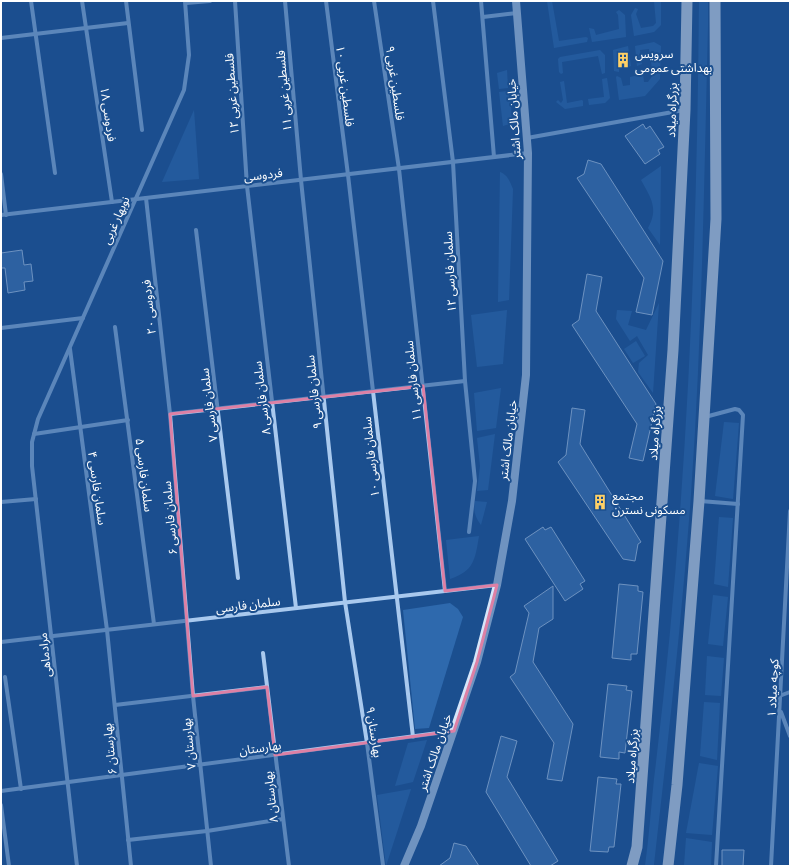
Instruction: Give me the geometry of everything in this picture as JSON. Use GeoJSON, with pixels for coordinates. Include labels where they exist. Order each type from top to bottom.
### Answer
{"type":"FeatureCollection","features":[{"type":"Feature","properties":{"kind":"highway","name":"بزرگراه میلاد"},"geometry":{"type":"LineString","coordinates":[[632,866],[637,847],[673,350],[685,110],[687,1]]}},
{"type":"Feature","properties":{"kind":"highway"},"geometry":{"type":"LineString","coordinates":[[668,866],[677,785],[699,501],[716,219],[715,1]]}},
{"type":"Feature","properties":{"kind":"main road","name":"خیابان مالک اشتر"},"geometry":{"type":"LineString","coordinates":[[404,866],[421,826],[477,662],[497,585],[509,521],[526,375],[528,153],[516,1]]}},
{"type":"Feature","properties":{"kind":"street"},"geometry":{"type":"LineString","coordinates":[[31,1],[55,173]]}},
{"type":"Feature","properties":{"kind":"street","name":"فردوسی ۱۸"},"geometry":{"type":"LineString","coordinates":[[82,1],[112,202]]}},
{"type":"Feature","properties":{"kind":"street"},"geometry":{"type":"LineString","coordinates":[[126,1],[142,130]]}},
{"type":"Feature","properties":{"kind":"street"},"geometry":{"type":"LineString","coordinates":[[185,2],[210,1]]}},
{"type":"Feature","properties":{"kind":"street","name":"فلسطین غربی ۱۲"},"geometry":{"type":"LineString","coordinates":[[235,1],[247,186]]}},
{"type":"Feature","properties":{"kind":"street","name":"فلسطین غربی ۱۱"},"geometry":{"type":"LineString","coordinates":[[285,1],[301,180]]}},
{"type":"Feature","properties":{"kind":"street","name":"فلسطین غربی ۱۰"},"geometry":{"type":"LineString","coordinates":[[326,1],[348,174]]}},
{"type":"Feature","properties":{"kind":"street","name":"فلسطین غربی ۹"},"geometry":{"type":"LineString","coordinates":[[374,1],[399,168]]}},
{"type":"Feature","properties":{"kind":"street","name":"سلمان فارسی ۱۲"},"geometry":{"type":"LineString","coordinates":[[432,1],[453,162],[465,381],[475,481],[469,532]]}},
{"type":"Feature","properties":{"kind":"street"},"geometry":{"type":"LineString","coordinates":[[481,1],[494,157]]}},
{"type":"Feature","properties":{"kind":"street","name":"نوبهار غربی"},"geometry":{"type":"LineString","coordinates":[[32,442],[38,419],[184,90],[189,55],[185,2]]}},
{"type":"Feature","properties":{"kind":"street"},"geometry":{"type":"LineString","coordinates":[[483,17],[517,13]]}},
{"type":"Feature","properties":{"kind":"street"},"geometry":{"type":"LineString","coordinates":[[1,38],[128,23]]}},
{"type":"Feature","properties":{"kind":"street"},"geometry":{"type":"LineString","coordinates":[[527,138],[685,110]]}},
{"type":"Feature","properties":{"kind":"street","name":"فردوسی"},"geometry":{"type":"LineString","coordinates":[[1,216],[528,153]]}},
{"type":"Feature","properties":{"kind":"street","name":"سلمان فارسی ۱۱"},"geometry":{"type":"LineString","coordinates":[[399,168],[445,591]]}},
{"type":"Feature","properties":{"kind":"street"},"geometry":{"type":"LineString","coordinates":[[1,174],[6,215]]}},
{"type":"Feature","properties":{"kind":"street","name":"سلمان فارسی ۱۰"},"geometry":{"type":"LineString","coordinates":[[348,174],[413,737]]}},
{"type":"Feature","properties":{"kind":"street","name":"سلمان فارسی ۹"},"geometry":{"type":"LineString","coordinates":[[301,180],[344,602]]}},
{"type":"Feature","properties":{"kind":"street","name":"سلمان فارسی ۸"},"geometry":{"type":"LineString","coordinates":[[247,186],[296,608]]}},
{"type":"Feature","properties":{"kind":"street","name":"فردوسی ۲۰"},"geometry":{"type":"LineString","coordinates":[[146,198],[170,414]]}},
{"type":"Feature","properties":{"kind":"street","name":"سلمان فارسی ۷"},"geometry":{"type":"LineString","coordinates":[[196,230],[219,408],[238,578]]}},
{"type":"Feature","properties":{"kind":"street"},"geometry":{"type":"LineString","coordinates":[[1,328],[83,318]]}},
{"type":"Feature","properties":{"kind":"street","name":"سلمان فارسی ۵"},"geometry":{"type":"LineString","coordinates":[[115,327],[154,624]]}},
{"type":"Feature","properties":{"kind":"street","name":"سلمان فارسی ۴"},"geometry":{"type":"LineString","coordinates":[[70,349],[107,630]]}},
{"type":"Feature","properties":{"kind":"street"},"geometry":{"type":"LineString","coordinates":[[170,414],[465,381]]}},
{"type":"Feature","properties":{"kind":"street"},"geometry":{"type":"LineString","coordinates":[[704,418],[735,409],[740,410],[743,414],[716,866]]}},
{"type":"Feature","properties":{"kind":"street","name":"سلمان فارسی ۶"},"geometry":{"type":"LineString","coordinates":[[170,414],[187,620]]}},
{"type":"Feature","properties":{"kind":"street"},"geometry":{"type":"LineString","coordinates":[[34,434],[128,420]]}},
{"type":"Feature","properties":{"kind":"street","name":"مرادماهی"},"geometry":{"type":"LineString","coordinates":[[32,442],[32,466],[78,866]]}},
{"type":"Feature","properties":{"kind":"street"},"geometry":{"type":"LineString","coordinates":[[1,502],[36,499]]}},
{"type":"Feature","properties":{"kind":"street"},"geometry":{"type":"LineString","coordinates":[[699,501],[738,504]]}},
{"type":"Feature","properties":{"kind":"street","name":"کوچه میلاد ۱"},"geometry":{"type":"LineString","coordinates":[[771,866],[782,695],[790,511]]}},
{"type":"Feature","properties":{"kind":"street","name":"سلمان فارسی"},"geometry":{"type":"LineString","coordinates":[[1,642],[497,585]]}},
{"type":"Feature","properties":{"kind":"street","name":"بهارستان ۹"},"geometry":{"type":"LineString","coordinates":[[344,602],[367,743],[383,865]]}},
{"type":"Feature","properties":{"kind":"street","name":"بهارستان ۷"},"geometry":{"type":"LineString","coordinates":[[187,620],[206,832],[211,866]]}},
{"type":"Feature","properties":{"kind":"street","name":"بهارستان ۶"},"geometry":{"type":"LineString","coordinates":[[107,630],[131,866]]}},
{"type":"Feature","properties":{"kind":"street","name":"بهارستان ۸"},"geometry":{"type":"LineString","coordinates":[[263,654],[289,866]]}},
{"type":"Feature","properties":{"kind":"street"},"geometry":{"type":"LineString","coordinates":[[5,677],[21,789]]}},
{"type":"Feature","properties":{"kind":"street"},"geometry":{"type":"LineString","coordinates":[[115,705],[267,687]]}},
{"type":"Feature","properties":{"kind":"street"},"geometry":{"type":"LineString","coordinates":[[782,695],[790,692]]}},
{"type":"Feature","properties":{"kind":"street"},"geometry":{"type":"LineString","coordinates":[[780,711],[790,736]]}},
{"type":"Feature","properties":{"kind":"street","name":"بهارستان"},"geometry":{"type":"LineString","coordinates":[[1,791],[454,731]]}},
{"type":"Feature","properties":{"kind":"street"},"geometry":{"type":"LineString","coordinates":[[1,806],[9,866]]}},
{"type":"Feature","properties":{"kind":"street"},"geometry":{"type":"LineString","coordinates":[[128,840],[206,832],[283,819]]}},
{"type":"Feature","properties":{"kind":"highlighted area"},"geometry":{"type":"Polygon","coordinates":[[[423,386],[445,591],[497,585],[477,662],[454,731],[275,755],[267,687],[193,696],[170,414],[423,386]]]}},
{"type":"Feature","properties":{"kind":"shaded area"},"geometry":{"type":"Polygon","coordinates":[[[547,1],[552,1],[559,41],[586,37],[588,38],[587,42],[554,48],[547,1]]]}},
{"type":"Feature","properties":{"kind":"shaded area"},"geometry":{"type":"Polygon","coordinates":[[[654,1],[661,1],[661,25],[654,32],[634,36],[631,15],[635,8],[638,9],[636,14],[641,28],[653,26],[656,23],[654,1]]]}},
{"type":"Feature","properties":{"kind":"shaded area"},"geometry":{"type":"Polygon","coordinates":[[[699,1],[708,1],[708,25],[702,260],[695,435],[679,633],[654,866],[645,866],[665,682],[682,488],[688,391],[696,196],[699,1]]]}},
{"type":"Feature","properties":{"kind":"shaded area"},"geometry":{"type":"Polygon","coordinates":[[[619,10],[625,15],[626,37],[592,42],[589,28],[594,29],[596,35],[619,29],[618,15],[616,12],[619,10]]]}},
{"type":"Feature","properties":{"kind":"shaded area"},"geometry":{"type":"Polygon","coordinates":[[[654,42],[661,46],[660,79],[645,96],[619,100],[617,76],[621,78],[623,86],[630,85],[630,77],[643,74],[644,82],[648,82],[653,75],[649,49],[640,50],[642,64],[637,66],[635,46],[654,42]]]}},
{"type":"Feature","properties":{"kind":"shaded area"},"geometry":{"type":"Polygon","coordinates":[[[628,46],[631,66],[628,67],[626,52],[619,53],[619,72],[614,71],[613,50],[628,46]]]}},
{"type":"Feature","properties":{"kind":"shaded area"},"geometry":{"type":"Polygon","coordinates":[[[600,50],[605,55],[605,73],[602,74],[598,56],[562,62],[563,73],[561,74],[559,72],[558,59],[560,57],[600,50]]]}},
{"type":"Feature","properties":{"kind":"shaded area"},"geometry":{"type":"Polygon","coordinates":[[[507,70],[508,88],[499,89],[497,73],[507,70]]]}},
{"type":"Feature","properties":{"kind":"shaded area"},"geometry":{"type":"Polygon","coordinates":[[[607,78],[610,98],[605,103],[589,105],[588,99],[604,97],[602,79],[607,78]]]}},
{"type":"Feature","properties":{"kind":"shaded area"},"geometry":{"type":"Polygon","coordinates":[[[564,81],[567,103],[582,100],[583,106],[565,109],[556,102],[558,100],[561,103],[563,100],[560,82],[564,81]]]}},
{"type":"Feature","properties":{"kind":"shaded area"},"geometry":{"type":"Polygon","coordinates":[[[508,91],[511,103],[512,123],[503,126],[499,92],[508,91]]]}},
{"type":"Feature","properties":{"kind":"shaded area"},"geometry":{"type":"Polygon","coordinates":[[[194,110],[199,179],[162,182],[194,110]]]}},
{"type":"Feature","properties":{"kind":"shaded area"},"geometry":{"type":"Polygon","coordinates":[[[661,166],[660,245],[648,228],[653,215],[653,209],[651,198],[641,180],[661,166]]]}},
{"type":"Feature","properties":{"kind":"shaded area"},"geometry":{"type":"Polygon","coordinates":[[[500,172],[507,177],[513,189],[509,300],[498,302],[500,172]]]}},
{"type":"Feature","properties":{"kind":"shaded area"},"geometry":{"type":"Polygon","coordinates":[[[659,303],[653,393],[638,372],[639,363],[648,355],[637,336],[630,341],[616,319],[617,310],[632,311],[628,325],[646,330],[659,303]]]}},
{"type":"Feature","properties":{"kind":"shaded area"},"geometry":{"type":"Polygon","coordinates":[[[507,310],[503,364],[477,367],[471,315],[507,310]]]}},
{"type":"Feature","properties":{"kind":"shaded area"},"geometry":{"type":"Polygon","coordinates":[[[636,341],[645,356],[633,363],[624,349],[636,341]]]}},
{"type":"Feature","properties":{"kind":"shaded area"},"geometry":{"type":"Polygon","coordinates":[[[501,388],[496,428],[477,431],[474,393],[501,388]]]}},
{"type":"Feature","properties":{"kind":"shaded area"},"geometry":{"type":"Polygon","coordinates":[[[724,422],[739,423],[733,499],[715,496],[724,422]]]}},
{"type":"Feature","properties":{"kind":"shaded area"},"geometry":{"type":"Polygon","coordinates":[[[495,434],[488,490],[477,491],[480,466],[477,438],[495,434]]]}},
{"type":"Feature","properties":{"kind":"shaded area"},"geometry":{"type":"Polygon","coordinates":[[[475,501],[487,502],[481,525],[475,514],[475,501]]]}},
{"type":"Feature","properties":{"kind":"shaded area"},"geometry":{"type":"Polygon","coordinates":[[[719,517],[733,518],[728,587],[714,584],[719,517]]]}},
{"type":"Feature","properties":{"kind":"shaded area"},"geometry":{"type":"Polygon","coordinates":[[[479,536],[472,564],[464,572],[450,579],[446,540],[479,536]]]}},
{"type":"Feature","properties":{"kind":"shaded area"},"geometry":{"type":"Polygon","coordinates":[[[713,595],[728,597],[723,646],[708,644],[713,595]]]}},
{"type":"Feature","properties":{"kind":"shaded area"},"geometry":{"type":"Polygon","coordinates":[[[450,603],[458,609],[463,617],[429,728],[415,729],[403,610],[450,603]]]}},
{"type":"Feature","properties":{"kind":"shaded area"},"geometry":{"type":"Polygon","coordinates":[[[707,656],[724,658],[721,696],[705,695],[707,656]]]}},
{"type":"Feature","properties":{"kind":"shaded area"},"geometry":{"type":"Polygon","coordinates":[[[704,702],[720,703],[717,760],[700,756],[704,702]]]}},
{"type":"Feature","properties":{"kind":"shaded area"},"geometry":{"type":"Polygon","coordinates":[[[427,740],[413,782],[395,786],[408,743],[427,740]]]}},
{"type":"Feature","properties":{"kind":"shaded area"},"geometry":{"type":"Polygon","coordinates":[[[699,763],[718,766],[712,835],[686,833],[699,763]]]}},
{"type":"Feature","properties":{"kind":"shaded area"},"geometry":{"type":"Polygon","coordinates":[[[411,789],[386,866],[377,795],[411,789]]]}},
{"type":"Feature","properties":{"kind":"shaded area"},"geometry":{"type":"Polygon","coordinates":[[[686,838],[712,842],[711,866],[684,866],[686,838]]]}},
{"type":"Feature","properties":{"kind":"building"},"geometry":{"type":"Polygon","coordinates":[[[643,124],[646,129],[650,126],[664,147],[658,150],[660,154],[645,164],[625,136],[643,124]]]}},
{"type":"Feature","properties":{"kind":"building"},"geometry":{"type":"Polygon","coordinates":[[[588,160],[601,164],[663,261],[652,315],[636,312],[644,278],[577,178],[584,174],[588,160]]]}},
{"type":"Feature","properties":{"kind":"building"},"geometry":{"type":"Polygon","coordinates":[[[22,250],[24,265],[31,264],[33,281],[24,282],[25,290],[8,293],[5,268],[1,268],[1,253],[22,250]]]}},
{"type":"Feature","properties":{"kind":"building"},"geometry":{"type":"Polygon","coordinates":[[[587,274],[602,277],[596,311],[656,404],[643,461],[629,458],[637,424],[572,325],[579,320],[587,274]]]}},
{"type":"Feature","properties":{"kind":"building","name":"مجتمع مسکونی نسترن"},"geometry":{"type":"Polygon","coordinates":[[[572,408],[585,410],[580,444],[641,542],[638,544],[635,561],[623,559],[558,462],[566,455],[572,408]]]}},
{"type":"Feature","properties":{"kind":"building"},"geometry":{"type":"Polygon","coordinates":[[[543,527],[545,530],[551,527],[585,581],[580,584],[583,589],[565,601],[525,539],[543,527]]]}},
{"type":"Feature","properties":{"kind":"building"},"geometry":{"type":"Polygon","coordinates":[[[619,584],[638,586],[638,591],[643,592],[637,654],[631,654],[631,660],[612,658],[619,584]]]}},
{"type":"Feature","properties":{"kind":"building"},"geometry":{"type":"Polygon","coordinates":[[[553,586],[553,619],[539,628],[533,662],[573,724],[562,781],[547,779],[554,743],[510,677],[515,673],[529,613],[524,606],[553,586]]]}},
{"type":"Feature","properties":{"kind":"building"},"geometry":{"type":"Polygon","coordinates":[[[608,684],[627,686],[626,690],[632,691],[625,753],[619,752],[619,759],[600,757],[608,684]]]}},
{"type":"Feature","properties":{"kind":"building"},"geometry":{"type":"Polygon","coordinates":[[[501,736],[517,741],[507,777],[558,861],[550,866],[531,866],[486,792],[501,736]]]}},
{"type":"Feature","properties":{"kind":"building"},"geometry":{"type":"Polygon","coordinates":[[[598,777],[617,779],[616,784],[621,784],[614,847],[609,847],[608,852],[590,851],[598,777]]]}},
{"type":"Feature","properties":{"kind":"building"},"geometry":{"type":"Polygon","coordinates":[[[454,843],[466,846],[479,866],[439,866],[450,858],[454,843]]]}},
{"type":"Feature","properties":{"kind":"building"},"geometry":{"type":"Polygon","coordinates":[[[722,850],[744,850],[743,866],[722,866],[722,850]]]}},
{"type":"Feature","properties":{"kind":"place","name":"سرویس بهداشتی عمومی"},"geometry":{"type":"Point","coordinates":[623,60]}},
{"type":"Feature","properties":{"kind":"place","name":"مجتمع مسکونی نسترن"},"geometry":{"type":"Point","coordinates":[600,502]}}]}
